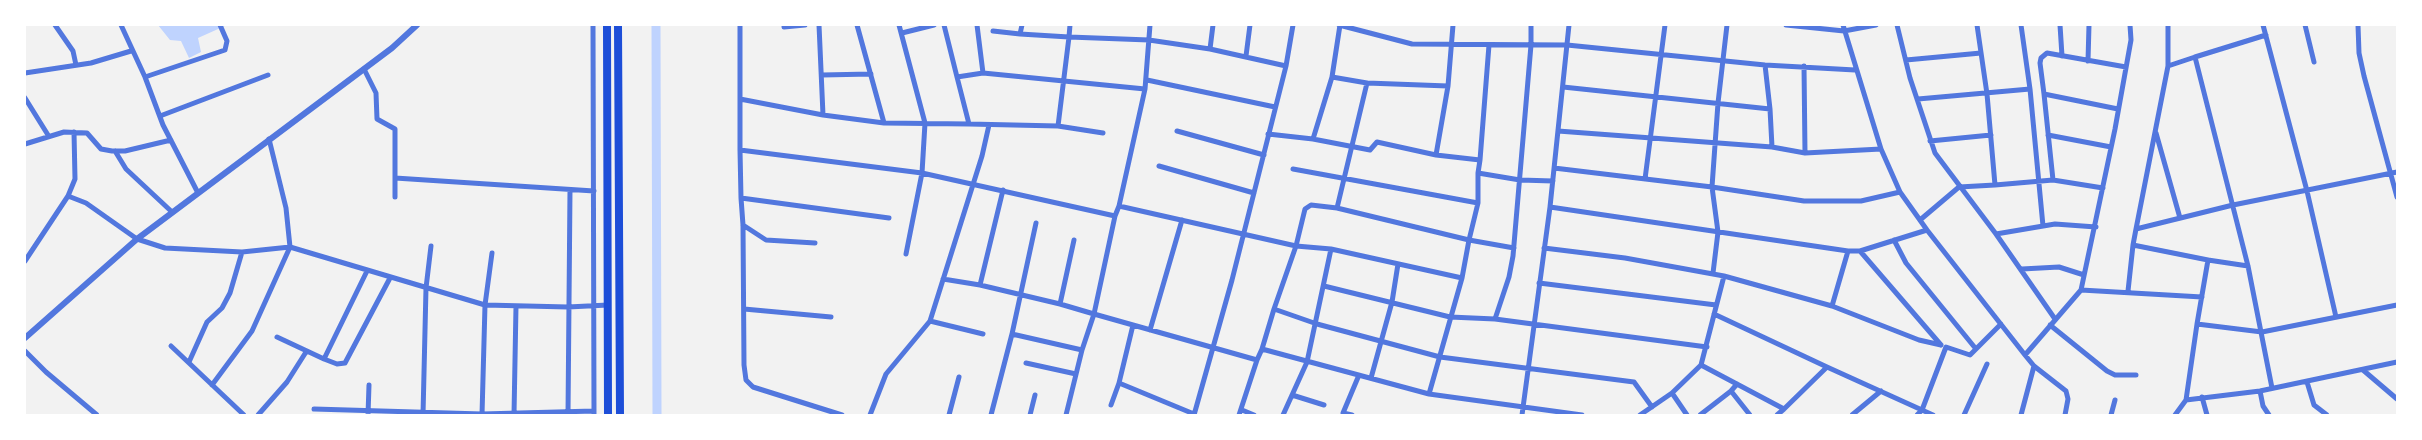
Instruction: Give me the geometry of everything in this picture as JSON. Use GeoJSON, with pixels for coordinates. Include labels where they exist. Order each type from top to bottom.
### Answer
{"type":"FeatureCollection","features":[{"type":"Feature","properties":{"kind":"main road"},"geometry":{"type":"LineString","coordinates":[[607,25],[608,415]]}},
{"type":"Feature","properties":{"kind":"main road"},"geometry":{"type":"LineString","coordinates":[[618,25],[620,415]]}},
{"type":"Feature","properties":{"kind":"street"},"geometry":{"type":"LineString","coordinates":[[55,25],[73,51],[76,65]]}},
{"type":"Feature","properties":{"kind":"street"},"geometry":{"type":"LineString","coordinates":[[120,25],[145,77],[171,140],[198,192]]}},
{"type":"Feature","properties":{"kind":"street"},"geometry":{"type":"LineString","coordinates":[[145,77],[225,50],[226,41],[220,25]]}},
{"type":"Feature","properties":{"kind":"street"},"geometry":{"type":"LineString","coordinates":[[25,338],[137,239],[392,48],[417,25]]}},
{"type":"Feature","properties":{"kind":"street"},"geometry":{"type":"LineString","coordinates":[[314,409],[368,413],[594,413],[593,25]]}},
{"type":"Feature","properties":{"kind":"street"},"geometry":{"type":"LineString","coordinates":[[740,25],[740,150],[741,198],[744,225],[744,365],[749,384],[842,415]]}},
{"type":"Feature","properties":{"kind":"street"},"geometry":{"type":"LineString","coordinates":[[784,27],[805,25]]}},
{"type":"Feature","properties":{"kind":"street"},"geometry":{"type":"LineString","coordinates":[[819,25],[823,115]]}},
{"type":"Feature","properties":{"kind":"street"},"geometry":{"type":"LineString","coordinates":[[857,25],[884,123]]}},
{"type":"Feature","properties":{"kind":"street"},"geometry":{"type":"LineString","coordinates":[[899,25],[925,123],[922,173],[906,254]]}},
{"type":"Feature","properties":{"kind":"street"},"geometry":{"type":"LineString","coordinates":[[902,34],[934,25]]}},
{"type":"Feature","properties":{"kind":"street"},"geometry":{"type":"LineString","coordinates":[[944,25],[969,124]]}},
{"type":"Feature","properties":{"kind":"street"},"geometry":{"type":"LineString","coordinates":[[977,25],[983,73]]}},
{"type":"Feature","properties":{"kind":"street"},"geometry":{"type":"LineString","coordinates":[[1020,34],[1022,25]]}},
{"type":"Feature","properties":{"kind":"street"},"geometry":{"type":"LineString","coordinates":[[1058,126],[1065,81],[1070,25]]}},
{"type":"Feature","properties":{"kind":"street"},"geometry":{"type":"LineString","coordinates":[[1066,415],[1082,350],[1094,314],[1147,80],[1150,25]]}},
{"type":"Feature","properties":{"kind":"street"},"geometry":{"type":"LineString","coordinates":[[1210,48],[1213,25]]}},
{"type":"Feature","properties":{"kind":"street"},"geometry":{"type":"LineString","coordinates":[[1246,56],[1250,25]]}},
{"type":"Feature","properties":{"kind":"street"},"geometry":{"type":"LineString","coordinates":[[1119,383],[1194,415],[1264,155],[1286,66],[1293,25]]}},
{"type":"Feature","properties":{"kind":"street"},"geometry":{"type":"LineString","coordinates":[[1313,139],[1332,77],[1340,25],[1412,44],[1567,45],[1765,66],[1804,66],[1855,70]]}},
{"type":"Feature","properties":{"kind":"street"},"geometry":{"type":"LineString","coordinates":[[1436,155],[1448,86],[1453,25]]}},
{"type":"Feature","properties":{"kind":"street"},"geometry":{"type":"LineString","coordinates":[[1496,319],[1509,277],[1514,248],[1531,45],[1531,25]]}},
{"type":"Feature","properties":{"kind":"street"},"geometry":{"type":"LineString","coordinates":[[1522,415],[1550,207],[1569,25]]}},
{"type":"Feature","properties":{"kind":"street"},"geometry":{"type":"LineString","coordinates":[[1645,179],[1665,25]]}},
{"type":"Feature","properties":{"kind":"street"},"geometry":{"type":"LineString","coordinates":[[1713,273],[1718,232],[1712,186],[1717,143],[1718,103],[1727,25]]}},
{"type":"Feature","properties":{"kind":"street"},"geometry":{"type":"LineString","coordinates":[[1786,25],[1844,28],[1876,25]]}},
{"type":"Feature","properties":{"kind":"street"},"geometry":{"type":"LineString","coordinates":[[1897,25],[1930,141],[1937,157],[2022,269],[2056,319]]}},
{"type":"Feature","properties":{"kind":"street"},"geometry":{"type":"LineString","coordinates":[[1977,25],[1987,94],[1995,185]]}},
{"type":"Feature","properties":{"kind":"street"},"geometry":{"type":"LineString","coordinates":[[2021,25],[2030,89],[2042,226]]}},
{"type":"Feature","properties":{"kind":"street"},"geometry":{"type":"LineString","coordinates":[[2060,25],[2062,56]]}},
{"type":"Feature","properties":{"kind":"street"},"geometry":{"type":"LineString","coordinates":[[2088,25],[2088,61]]}},
{"type":"Feature","properties":{"kind":"street"},"geometry":{"type":"LineString","coordinates":[[2025,355],[2081,290],[2096,227],[2131,40],[2130,25]]}},
{"type":"Feature","properties":{"kind":"street"},"geometry":{"type":"LineString","coordinates":[[2128,291],[2133,245],[2168,66],[2168,25]]}},
{"type":"Feature","properties":{"kind":"street"},"geometry":{"type":"LineString","coordinates":[[2263,25],[2307,191],[2336,317]]}},
{"type":"Feature","properties":{"kind":"street"},"geometry":{"type":"LineString","coordinates":[[2305,25],[2314,62]]}},
{"type":"Feature","properties":{"kind":"street"},"geometry":{"type":"LineString","coordinates":[[2358,25],[2359,53],[2364,76],[2394,173],[2397,197]]}},
{"type":"Feature","properties":{"kind":"street"},"geometry":{"type":"LineString","coordinates":[[1844,28],[1855,70],[1881,149],[1900,192],[1927,230],[2034,366],[2066,391],[2068,399],[2065,415]]}},
{"type":"Feature","properties":{"kind":"street"},"geometry":{"type":"LineString","coordinates":[[993,31],[1069,37],[1149,40],[1210,48],[1286,66]]}},
{"type":"Feature","properties":{"kind":"street"},"geometry":{"type":"LineString","coordinates":[[2168,66],[2266,35]]}},
{"type":"Feature","properties":{"kind":"street"},"geometry":{"type":"LineString","coordinates":[[1429,394],[1462,278],[1478,203],[1478,173],[1490,45]]}},
{"type":"Feature","properties":{"kind":"street"},"geometry":{"type":"LineString","coordinates":[[25,73],[91,63],[132,51]]}},
{"type":"Feature","properties":{"kind":"street"},"geometry":{"type":"LineString","coordinates":[[1906,60],[1981,52]]}},
{"type":"Feature","properties":{"kind":"street"},"geometry":{"type":"LineString","coordinates":[[2053,180],[2041,58],[2048,53],[2126,67]]}},
{"type":"Feature","properties":{"kind":"street"},"geometry":{"type":"LineString","coordinates":[[2195,57],[2248,266],[2272,388]]}},
{"type":"Feature","properties":{"kind":"street"},"geometry":{"type":"LineString","coordinates":[[1765,66],[1772,147]]}},
{"type":"Feature","properties":{"kind":"street"},"geometry":{"type":"LineString","coordinates":[[1804,66],[1805,153]]}},
{"type":"Feature","properties":{"kind":"street"},"geometry":{"type":"LineString","coordinates":[[364,69],[376,92],[377,119],[395,129],[395,197]]}},
{"type":"Feature","properties":{"kind":"street"},"geometry":{"type":"LineString","coordinates":[[957,77],[983,73],[1145,89]]}},
{"type":"Feature","properties":{"kind":"street"},"geometry":{"type":"LineString","coordinates":[[822,75],[871,74]]}},
{"type":"Feature","properties":{"kind":"street"},"geometry":{"type":"LineString","coordinates":[[160,116],[268,75]]}},
{"type":"Feature","properties":{"kind":"street"},"geometry":{"type":"LineString","coordinates":[[1332,77],[1367,83],[1448,86]]}},
{"type":"Feature","properties":{"kind":"street"},"geometry":{"type":"LineString","coordinates":[[1147,80],[1275,107]]}},
{"type":"Feature","properties":{"kind":"street"},"geometry":{"type":"LineString","coordinates":[[1337,208],[1354,146],[1367,83]]}},
{"type":"Feature","properties":{"kind":"street"},"geometry":{"type":"LineString","coordinates":[[1562,88],[1770,109]]}},
{"type":"Feature","properties":{"kind":"street"},"geometry":{"type":"LineString","coordinates":[[1918,99],[2030,89]]}},
{"type":"Feature","properties":{"kind":"street"},"geometry":{"type":"LineString","coordinates":[[2044,94],[2118,108]]}},
{"type":"Feature","properties":{"kind":"street"},"geometry":{"type":"LineString","coordinates":[[25,98],[48,135]]}},
{"type":"Feature","properties":{"kind":"street"},"geometry":{"type":"LineString","coordinates":[[740,99],[823,115],[884,123],[1058,126],[1103,133]]}},
{"type":"Feature","properties":{"kind":"street"},"geometry":{"type":"LineString","coordinates":[[870,415],[886,374],[930,321],[989,125]]}},
{"type":"Feature","properties":{"kind":"street"},"geometry":{"type":"LineString","coordinates":[[2156,130],[2180,218]]}},
{"type":"Feature","properties":{"kind":"street"},"geometry":{"type":"LineString","coordinates":[[1558,131],[1772,147],[1805,153],[1881,149]]}},
{"type":"Feature","properties":{"kind":"street"},"geometry":{"type":"LineString","coordinates":[[25,144],[48,135],[74,132],[87,133],[102,149],[115,151],[125,151],[171,140]]}},
{"type":"Feature","properties":{"kind":"street"},"geometry":{"type":"LineString","coordinates":[[25,260],[68,196],[75,179],[74,132]]}},
{"type":"Feature","properties":{"kind":"street"},"geometry":{"type":"LineString","coordinates":[[1177,132],[1264,155]]}},
{"type":"Feature","properties":{"kind":"street"},"geometry":{"type":"LineString","coordinates":[[1268,134],[1313,139],[1370,150],[1377,142],[1436,155],[1480,160]]}},
{"type":"Feature","properties":{"kind":"street"},"geometry":{"type":"LineString","coordinates":[[1930,141],[1991,135]]}},
{"type":"Feature","properties":{"kind":"street"},"geometry":{"type":"LineString","coordinates":[[2048,135],[2111,147]]}},
{"type":"Feature","properties":{"kind":"street"},"geometry":{"type":"LineString","coordinates":[[212,385],[252,331],[290,247],[286,208],[269,139]]}},
{"type":"Feature","properties":{"kind":"street"},"geometry":{"type":"LineString","coordinates":[[740,150],[922,173],[973,182],[1115,216]]}},
{"type":"Feature","properties":{"kind":"street"},"geometry":{"type":"LineString","coordinates":[[115,151],[126,169],[172,212]]}},
{"type":"Feature","properties":{"kind":"street"},"geometry":{"type":"LineString","coordinates":[[1159,166],[1254,193]]}},
{"type":"Feature","properties":{"kind":"street"},"geometry":{"type":"LineString","coordinates":[[1554,168],[1712,186],[1804,201],[1835,203],[1861,201],[1900,192]]}},
{"type":"Feature","properties":{"kind":"street"},"geometry":{"type":"LineString","coordinates":[[1292,169],[1346,177],[1478,203]]}},
{"type":"Feature","properties":{"kind":"street"},"geometry":{"type":"LineString","coordinates":[[1478,173],[1520,180],[1553,181]]}},
{"type":"Feature","properties":{"kind":"street"},"geometry":{"type":"LineString","coordinates":[[2136,229],[2233,205],[2394,173]]}},
{"type":"Feature","properties":{"kind":"street"},"geometry":{"type":"LineString","coordinates":[[395,178],[594,191]]}},
{"type":"Feature","properties":{"kind":"street"},"geometry":{"type":"LineString","coordinates":[[1920,220],[1959,186],[2053,180],[2103,188]]}},
{"type":"Feature","properties":{"kind":"street"},"geometry":{"type":"LineString","coordinates":[[568,413],[570,190]]}},
{"type":"Feature","properties":{"kind":"street"},"geometry":{"type":"LineString","coordinates":[[980,285],[1003,190]]}},
{"type":"Feature","properties":{"kind":"street"},"geometry":{"type":"LineString","coordinates":[[68,196],[86,203],[137,239],[165,248],[242,252],[290,247],[485,305],[594,307],[608,305]]}},
{"type":"Feature","properties":{"kind":"street"},"geometry":{"type":"LineString","coordinates":[[741,198],[889,218]]}},
{"type":"Feature","properties":{"kind":"street"},"geometry":{"type":"LineString","coordinates":[[1119,206],[1243,235],[1296,246],[1331,249],[1462,278]]}},
{"type":"Feature","properties":{"kind":"street"},"geometry":{"type":"LineString","coordinates":[[1254,415],[1240,413],[1296,246],[1307,206],[1337,208],[1469,240],[1514,248]]}},
{"type":"Feature","properties":{"kind":"street"},"geometry":{"type":"LineString","coordinates":[[1550,207],[1848,251],[1860,251],[1927,230]]}},
{"type":"Feature","properties":{"kind":"street"},"geometry":{"type":"LineString","coordinates":[[1150,330],[1182,220]]}},
{"type":"Feature","properties":{"kind":"street"},"geometry":{"type":"LineString","coordinates":[[991,415],[1012,334],[1036,223]]}},
{"type":"Feature","properties":{"kind":"street"},"geometry":{"type":"LineString","coordinates":[[1996,234],[2063,223],[2096,227]]}},
{"type":"Feature","properties":{"kind":"street"},"geometry":{"type":"LineString","coordinates":[[744,225],[766,240],[815,243]]}},
{"type":"Feature","properties":{"kind":"street"},"geometry":{"type":"LineString","coordinates":[[1060,304],[1074,240]]}},
{"type":"Feature","properties":{"kind":"street"},"geometry":{"type":"LineString","coordinates":[[1894,240],[1906,263],[1976,349]]}},
{"type":"Feature","properties":{"kind":"street"},"geometry":{"type":"LineString","coordinates":[[2133,245],[2248,266]]}},
{"type":"Feature","properties":{"kind":"street"},"geometry":{"type":"LineString","coordinates":[[423,413],[426,288],[430,246]]}},
{"type":"Feature","properties":{"kind":"street"},"geometry":{"type":"LineString","coordinates":[[1544,248],[1713,273],[1832,306],[1920,340],[1968,355],[2001,324]]}},
{"type":"Feature","properties":{"kind":"street"},"geometry":{"type":"LineString","coordinates":[[1283,415],[1307,362],[1317,324],[1331,249]]}},
{"type":"Feature","properties":{"kind":"street"},"geometry":{"type":"LineString","coordinates":[[1832,306],[1848,251]]}},
{"type":"Feature","properties":{"kind":"street"},"geometry":{"type":"LineString","coordinates":[[1860,251],[1941,345]]}},
{"type":"Feature","properties":{"kind":"street"},"geometry":{"type":"LineString","coordinates":[[189,362],[210,317],[220,310],[226,300],[242,252]]}},
{"type":"Feature","properties":{"kind":"street"},"geometry":{"type":"LineString","coordinates":[[482,414],[485,305],[492,253]]}},
{"type":"Feature","properties":{"kind":"street"},"geometry":{"type":"LineString","coordinates":[[2175,415],[2186,400],[2208,260]]}},
{"type":"Feature","properties":{"kind":"street"},"geometry":{"type":"LineString","coordinates":[[1371,378],[1392,302],[1398,264]]}},
{"type":"Feature","properties":{"kind":"street"},"geometry":{"type":"LineString","coordinates":[[2022,269],[2059,267],[2084,275]]}},
{"type":"Feature","properties":{"kind":"street"},"geometry":{"type":"LineString","coordinates":[[324,359],[367,271]]}},
{"type":"Feature","properties":{"kind":"street"},"geometry":{"type":"LineString","coordinates":[[1640,415],[1672,393],[1701,366],[1724,276]]}},
{"type":"Feature","properties":{"kind":"street"},"geometry":{"type":"LineString","coordinates":[[276,337],[324,359],[342,364],[348,361],[390,278]]}},
{"type":"Feature","properties":{"kind":"street"},"geometry":{"type":"LineString","coordinates":[[943,279],[980,285],[1060,304],[1257,360]]}},
{"type":"Feature","properties":{"kind":"street"},"geometry":{"type":"LineString","coordinates":[[1539,283],[1716,305]]}},
{"type":"Feature","properties":{"kind":"street"},"geometry":{"type":"LineString","coordinates":[[1324,286],[1450,317],[1496,319],[1707,347]]}},
{"type":"Feature","properties":{"kind":"street"},"geometry":{"type":"LineString","coordinates":[[2081,290],[2128,291],[2202,297]]}},
{"type":"Feature","properties":{"kind":"street"},"geometry":{"type":"LineString","coordinates":[[2197,324],[2262,332],[2397,305]]}},
{"type":"Feature","properties":{"kind":"street"},"geometry":{"type":"LineString","coordinates":[[514,414],[516,306]]}},
{"type":"Feature","properties":{"kind":"street"},"geometry":{"type":"LineString","coordinates":[[744,309],[831,317]]}},
{"type":"Feature","properties":{"kind":"street"},"geometry":{"type":"LineString","coordinates":[[1274,309],[1317,324],[1440,357],[1634,382],[1652,407]]}},
{"type":"Feature","properties":{"kind":"street"},"geometry":{"type":"LineString","coordinates":[[1714,314],[1933,415]]}},
{"type":"Feature","properties":{"kind":"street"},"geometry":{"type":"LineString","coordinates":[[930,321],[983,334]]}},
{"type":"Feature","properties":{"kind":"street"},"geometry":{"type":"LineString","coordinates":[[1111,405],[1119,383],[1133,325]]}},
{"type":"Feature","properties":{"kind":"street"},"geometry":{"type":"LineString","coordinates":[[2050,325],[2107,371],[2115,375],[2136,376]]}},
{"type":"Feature","properties":{"kind":"street"},"geometry":{"type":"LineString","coordinates":[[1012,334],[1082,350]]}},
{"type":"Feature","properties":{"kind":"street"},"geometry":{"type":"LineString","coordinates":[[171,346],[244,415]]}},
{"type":"Feature","properties":{"kind":"street"},"geometry":{"type":"LineString","coordinates":[[1918,415],[1922,410],[1946,347]]}},
{"type":"Feature","properties":{"kind":"street"},"geometry":{"type":"LineString","coordinates":[[1262,349],[1429,394],[1582,415]]}},
{"type":"Feature","properties":{"kind":"street"},"geometry":{"type":"LineString","coordinates":[[25,351],[46,372],[97,415]]}},
{"type":"Feature","properties":{"kind":"street"},"geometry":{"type":"LineString","coordinates":[[258,415],[287,382],[306,352]]}},
{"type":"Feature","properties":{"kind":"street"},"geometry":{"type":"LineString","coordinates":[[2186,400],[2260,391],[2397,362]]}},
{"type":"Feature","properties":{"kind":"street"},"geometry":{"type":"LineString","coordinates":[[1026,363],[1076,374]]}},
{"type":"Feature","properties":{"kind":"street"},"geometry":{"type":"LineString","coordinates":[[1964,415],[1987,364]]}},
{"type":"Feature","properties":{"kind":"street"},"geometry":{"type":"LineString","coordinates":[[1701,366],[1784,409]]}},
{"type":"Feature","properties":{"kind":"street"},"geometry":{"type":"LineString","coordinates":[[2020,415],[2034,366]]}},
{"type":"Feature","properties":{"kind":"street"},"geometry":{"type":"LineString","coordinates":[[1777,415],[1827,367]]}},
{"type":"Feature","properties":{"kind":"street"},"geometry":{"type":"LineString","coordinates":[[2363,370],[2397,399]]}},
{"type":"Feature","properties":{"kind":"street"},"geometry":{"type":"LineString","coordinates":[[1352,415],[1343,414],[1358,375]]}},
{"type":"Feature","properties":{"kind":"street"},"geometry":{"type":"LineString","coordinates":[[949,415],[960,378]]}},
{"type":"Feature","properties":{"kind":"street"},"geometry":{"type":"LineString","coordinates":[[2307,382],[2314,405],[2327,415]]}},
{"type":"Feature","properties":{"kind":"street"},"geometry":{"type":"LineString","coordinates":[[1700,415],[1731,391],[1737,384]]}},
{"type":"Feature","properties":{"kind":"street"},"geometry":{"type":"LineString","coordinates":[[368,413],[369,386]]}},
{"type":"Feature","properties":{"kind":"street"},"geometry":{"type":"LineString","coordinates":[[1731,391],[1750,415]]}},
{"type":"Feature","properties":{"kind":"street"},"geometry":{"type":"LineString","coordinates":[[1852,415],[1881,391]]}},
{"type":"Feature","properties":{"kind":"street"},"geometry":{"type":"LineString","coordinates":[[2260,391],[2263,406],[2268,415]]}},
{"type":"Feature","properties":{"kind":"street"},"geometry":{"type":"LineString","coordinates":[[1672,393],[1687,415]]}},
{"type":"Feature","properties":{"kind":"street"},"geometry":{"type":"LineString","coordinates":[[1030,415],[1035,395]]}},
{"type":"Feature","properties":{"kind":"street"},"geometry":{"type":"LineString","coordinates":[[1292,395],[1324,404]]}},
{"type":"Feature","properties":{"kind":"street"},"geometry":{"type":"LineString","coordinates":[[2202,398],[2207,415]]}},
{"type":"Feature","properties":{"kind":"street"},"geometry":{"type":"LineString","coordinates":[[2111,415],[2115,400]]}},
{"type":"Feature","properties":{"kind":"water"},"geometry":{"type":"Polygon","coordinates":[[[158,25],[227,25],[198,38],[201,52],[189,58],[181,41],[170,40],[158,25]]]}},
{"type":"Feature","properties":{"kind":"waterway"},"geometry":{"type":"LineString","coordinates":[[656,25],[657,415]]}}]}
